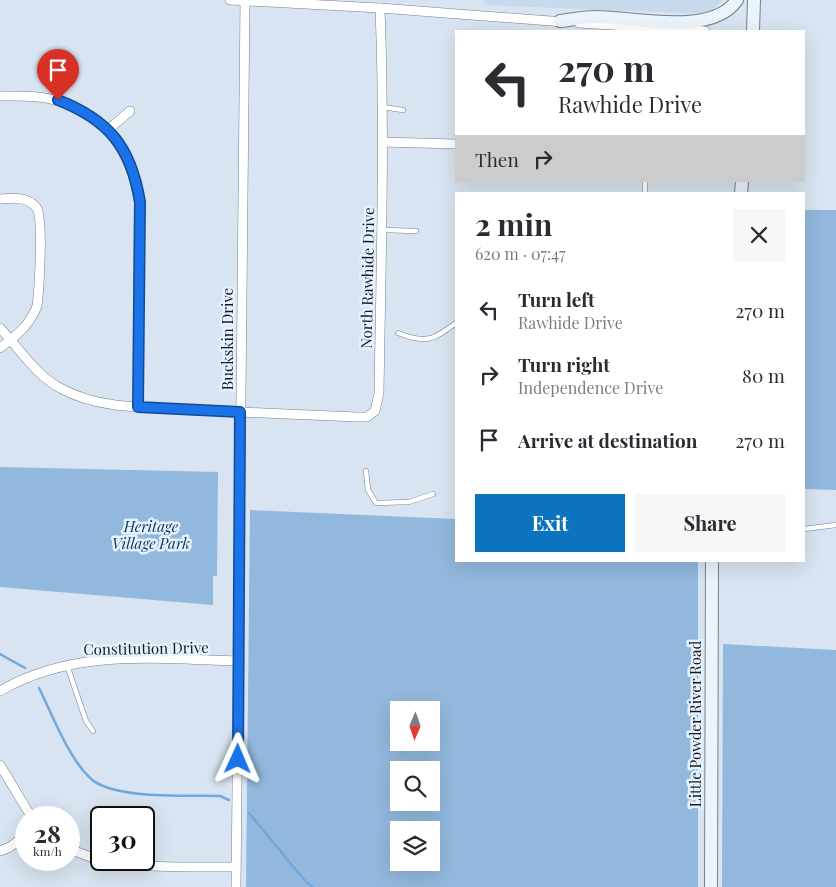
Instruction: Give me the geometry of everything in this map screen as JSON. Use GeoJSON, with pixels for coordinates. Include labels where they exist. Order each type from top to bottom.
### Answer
{"type":"FeatureCollection","features":[{"type":"Feature","properties":{"kind":"street"},"geometry":{"type":"LineString","coordinates":[[230,0],[380,8],[690,30]]}},
{"type":"Feature","properties":{"kind":"street","name":"Buckskin Drive"},"geometry":{"type":"LineString","coordinates":[[236,887],[245,0]]}},
{"type":"Feature","properties":{"kind":"street"},"geometry":{"type":"LineString","coordinates":[[560,21],[593,17],[691,22],[713,19],[725,13],[737,0]]}},
{"type":"Feature","properties":{"kind":"street"},"geometry":{"type":"LineString","coordinates":[[753,30],[754,0]]}},
{"type":"Feature","properties":{"kind":"street","name":"North Rawhide Drive"},"geometry":{"type":"LineString","coordinates":[[240,412],[367,417],[375,411],[379,393],[382,142],[380,8]]}},
{"type":"Feature","properties":{"kind":"street"},"geometry":{"type":"LineString","coordinates":[[0,96],[58,100],[93,116],[108,129],[130,164],[140,202],[138,407]]}},
{"type":"Feature","properties":{"kind":"street"},"geometry":{"type":"LineString","coordinates":[[108,129],[130,111]]}},
{"type":"Feature","properties":{"kind":"street"},"geometry":{"type":"LineString","coordinates":[[382,142],[455,144]]}},
{"type":"Feature","properties":{"kind":"street"},"geometry":{"type":"LineString","coordinates":[[0,199],[18,198],[28,201],[38,209],[40,223],[37,306],[33,317],[25,328],[0,348]]}},
{"type":"Feature","properties":{"kind":"street"},"geometry":{"type":"LineString","coordinates":[[0,328],[31,365],[61,389],[100,403],[138,407],[240,412]]}},
{"type":"Feature","properties":{"kind":"street","name":"Little Powder River Road"},"geometry":{"type":"LineString","coordinates":[[711,887],[712,562]]}},
{"type":"Feature","properties":{"kind":"street","name":"Constitution Drive"},"geometry":{"type":"LineString","coordinates":[[0,691],[19,680],[67,664],[96,659],[239,661]]}},
{"type":"Feature","properties":{"kind":"street"},"geometry":{"type":"LineString","coordinates":[[0,765],[25,806]]}},
{"type":"Feature","properties":{"kind":"street"},"geometry":{"type":"LineString","coordinates":[[0,851],[15,843]]}},
{"type":"Feature","properties":{"kind":"street"},"geometry":{"type":"LineString","coordinates":[[80,853],[97,860],[121,864],[236,867]]}},
{"type":"Feature","properties":{"kind":"lane"},"geometry":{"type":"LineString","coordinates":[[382,107],[403,110]]}},
{"type":"Feature","properties":{"kind":"lane"},"geometry":{"type":"LineString","coordinates":[[381,230],[416,231]]}},
{"type":"Feature","properties":{"kind":"lane"},"geometry":{"type":"LineString","coordinates":[[398,333],[412,338],[435,339],[455,324]]}},
{"type":"Feature","properties":{"kind":"lane"},"geometry":{"type":"LineString","coordinates":[[366,472],[368,490],[376,503],[409,502],[433,494]]}},
{"type":"Feature","properties":{"kind":"lane"},"geometry":{"type":"LineString","coordinates":[[805,529],[836,525]]}},
{"type":"Feature","properties":{"kind":"lane"},"geometry":{"type":"LineString","coordinates":[[67,664],[86,721],[93,731]]}},
{"type":"Feature","properties":{"kind":"shaded area"},"geometry":{"type":"Polygon","coordinates":[[[484,0],[723,0],[709,14],[485,5],[484,0]]]}},
{"type":"Feature","properties":{"kind":"green space"},"geometry":{"type":"Polygon","coordinates":[[[805,210],[836,210],[836,490],[805,489],[805,210]]]}},
{"type":"Feature","properties":{"kind":"green space","name":"Heritage Village Park"},"geometry":{"type":"Polygon","coordinates":[[[0,467],[218,472],[217,576],[213,576],[213,605],[0,587],[0,467]]]}},
{"type":"Feature","properties":{"kind":"green space"},"geometry":{"type":"Polygon","coordinates":[[[250,510],[455,519],[455,562],[698,562],[698,887],[246,887],[250,510]]]}},
{"type":"Feature","properties":{"kind":"green space"},"geometry":{"type":"Polygon","coordinates":[[[723,644],[836,650],[836,887],[722,887],[723,644]]]}},
{"type":"Feature","properties":{"kind":"waterway"},"geometry":{"type":"LineString","coordinates":[[0,654],[25,668]]}},
{"type":"Feature","properties":{"kind":"waterway"},"geometry":{"type":"LineString","coordinates":[[39,688],[61,736],[75,759],[90,778],[101,785],[133,793],[171,796],[220,796],[229,800]]}},
{"type":"Feature","properties":{"kind":"waterway"},"geometry":{"type":"LineString","coordinates":[[249,813],[306,882],[313,887]]}},
{"type":"Feature","properties":{"kind":"route"},"geometry":{"type":"LineString","coordinates":[[58,100],[93,116],[108,129],[130,164],[136,182],[140,202],[138,407],[240,412],[238,759]]}}]}
